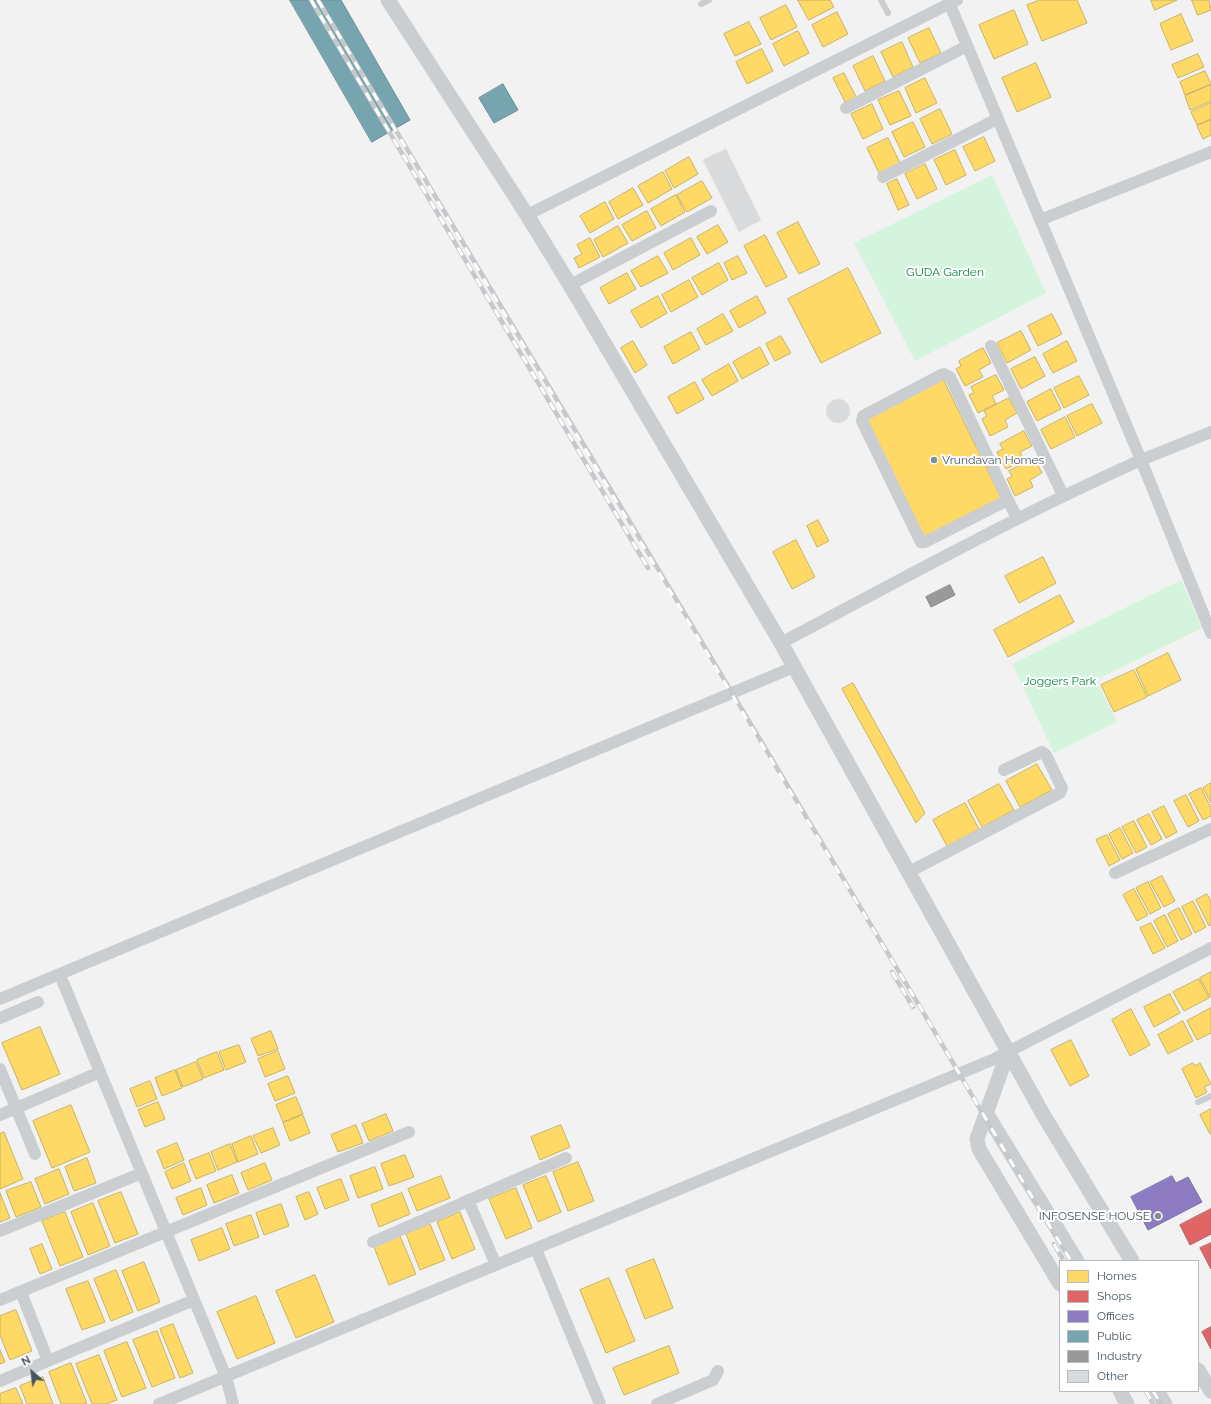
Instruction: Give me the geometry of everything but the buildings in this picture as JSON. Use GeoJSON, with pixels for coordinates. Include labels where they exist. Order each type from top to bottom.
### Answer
{"type":"FeatureCollection","features":[{"type":"Feature","properties":{"kind":"street"},"geometry":{"type":"LineString","coordinates":[[388,0],[570,284],[781,643],[910,872],[1044,1116],[1131,1260]]}},
{"type":"Feature","properties":{"kind":"street"},"geometry":{"type":"LineString","coordinates":[[527,215],[952,1],[967,46],[1141,460],[1211,633]]}},
{"type":"Feature","properties":{"kind":"street"},"geometry":{"type":"LineString","coordinates":[[846,108],[967,46]]}},
{"type":"Feature","properties":{"kind":"street"},"geometry":{"type":"LineString","coordinates":[[883,177],[997,119]]}},
{"type":"Feature","properties":{"kind":"street"},"geometry":{"type":"LineString","coordinates":[[1040,220],[1211,152]]}},
{"type":"Feature","properties":{"kind":"street"},"geometry":{"type":"LineString","coordinates":[[570,284],[711,211]]}},
{"type":"Feature","properties":{"kind":"street"},"geometry":{"type":"LineString","coordinates":[[991,346],[1063,495]]}},
{"type":"Feature","properties":{"kind":"street"},"geometry":{"type":"LineString","coordinates":[[1008,500],[925,542],[921,542],[862,421],[863,416],[866,413],[941,375],[947,375],[950,377],[1017,518]]}},
{"type":"Feature","properties":{"kind":"street"},"geometry":{"type":"LineString","coordinates":[[781,643],[1063,495],[1141,460],[1211,432]]}},
{"type":"Feature","properties":{"kind":"street"},"geometry":{"type":"LineString","coordinates":[[939,535],[949,554]]}},
{"type":"Feature","properties":{"kind":"street"},"geometry":{"type":"LineString","coordinates":[[0,999],[794,667]]}},
{"type":"Feature","properties":{"kind":"street"},"geometry":{"type":"LineString","coordinates":[[910,872],[1060,793],[1062,788],[1046,755],[1042,752],[1004,770]]}},
{"type":"Feature","properties":{"kind":"street"},"geometry":{"type":"LineString","coordinates":[[1116,873],[1211,829]]}},
{"type":"Feature","properties":{"kind":"street"},"geometry":{"type":"LineString","coordinates":[[159,1404],[977,1066],[1008,1052],[1211,948]]}},
{"type":"Feature","properties":{"kind":"street"},"geometry":{"type":"LineString","coordinates":[[60,975],[226,1377],[233,1404]]}},
{"type":"Feature","properties":{"kind":"street"},"geometry":{"type":"LineString","coordinates":[[0,1018],[38,1002]]}},
{"type":"Feature","properties":{"kind":"street"},"geometry":{"type":"LineString","coordinates":[[1008,1052],[977,1139],[979,1149],[1059,1282]]}},
{"type":"Feature","properties":{"kind":"street"},"geometry":{"type":"LineString","coordinates":[[0,1069],[35,1154]]}},
{"type":"Feature","properties":{"kind":"street"},"geometry":{"type":"LineString","coordinates":[[0,1115],[100,1072]]}},
{"type":"Feature","properties":{"kind":"street"},"geometry":{"type":"LineString","coordinates":[[986,1113],[1076,1260]]}},
{"type":"Feature","properties":{"kind":"street"},"geometry":{"type":"LineString","coordinates":[[0,1300],[409,1132]]}},
{"type":"Feature","properties":{"kind":"street"},"geometry":{"type":"LineString","coordinates":[[373,1242],[566,1158]]}},
{"type":"Feature","properties":{"kind":"street"},"geometry":{"type":"LineString","coordinates":[[0,1231],[142,1173]]}},
{"type":"Feature","properties":{"kind":"street"},"geometry":{"type":"LineString","coordinates":[[468,1200],[496,1265]]}},
{"type":"Feature","properties":{"kind":"street"},"geometry":{"type":"LineString","coordinates":[[536,1249],[600,1404]]}},
{"type":"Feature","properties":{"kind":"street"},"geometry":{"type":"LineString","coordinates":[[21,1292],[48,1361]]}},
{"type":"Feature","properties":{"kind":"street"},"geometry":{"type":"LineString","coordinates":[[0,1380],[194,1300]]}},
{"type":"Feature","properties":{"kind":"street"},"geometry":{"type":"LineString","coordinates":[[657,1404],[713,1380],[718,1371]]}},
{"type":"Feature","properties":{"kind":"street"},"geometry":{"type":"LineString","coordinates":[[1199,1372],[1211,1391]]}},
{"type":"Feature","properties":{"kind":"street"},"geometry":{"type":"LineString","coordinates":[[1121,1392],[1127,1404]]}},
{"type":"Feature","properties":{"kind":"street"},"geometry":{"type":"LineString","coordinates":[[1158,1392],[1165,1404]]}},
{"type":"Feature","properties":{"kind":"lane"},"geometry":{"type":"LineString","coordinates":[[701,4],[709,0]]}},
{"type":"Feature","properties":{"kind":"lane"},"geometry":{"type":"LineString","coordinates":[[881,0],[888,13]]}},
{"type":"Feature","properties":{"kind":"lane"},"geometry":{"type":"LineString","coordinates":[[1198,1102],[1211,1096]]}},
{"type":"Feature","properties":{"kind":"green space","name":"GUDA Garden"},"geometry":{"type":"Polygon","coordinates":[[[992,175],[1046,293],[915,361],[854,243],[992,175]]]}},
{"type":"Feature","properties":{"kind":"green space","name":"Joggers Park"},"geometry":{"type":"Polygon","coordinates":[[[1181,580],[1202,628],[1096,680],[1117,722],[1054,753],[1012,664],[1181,580]]]}},
{"type":"Feature","properties":{"kind":"railway"},"geometry":{"type":"LineString","coordinates":[[311,0],[648,568]]}},
{"type":"Feature","properties":{"kind":"railway"},"geometry":{"type":"LineString","coordinates":[[318,0],[1070,1260]]}},
{"type":"Feature","properties":{"kind":"railway"},"geometry":{"type":"LineString","coordinates":[[892,972],[913,1007]]}},
{"type":"Feature","properties":{"kind":"railway"},"geometry":{"type":"LineString","coordinates":[[1054,1244],[1063,1260]]}},
{"type":"Feature","properties":{"kind":"railway"},"geometry":{"type":"LineString","coordinates":[[1147,1392],[1153,1404]]}},
{"type":"Feature","properties":{"kind":"railway"},"geometry":{"type":"LineString","coordinates":[[1154,1392],[1161,1404]]}},
{"type":"Feature","properties":{"kind":"place","name":"Vrundavan Homes"},"geometry":{"type":"Point","coordinates":[934,460]}},
{"type":"Feature","properties":{"kind":"place","name":"INFOSENSE HOUSE"},"geometry":{"type":"Point","coordinates":[1158,1216]}}]}
